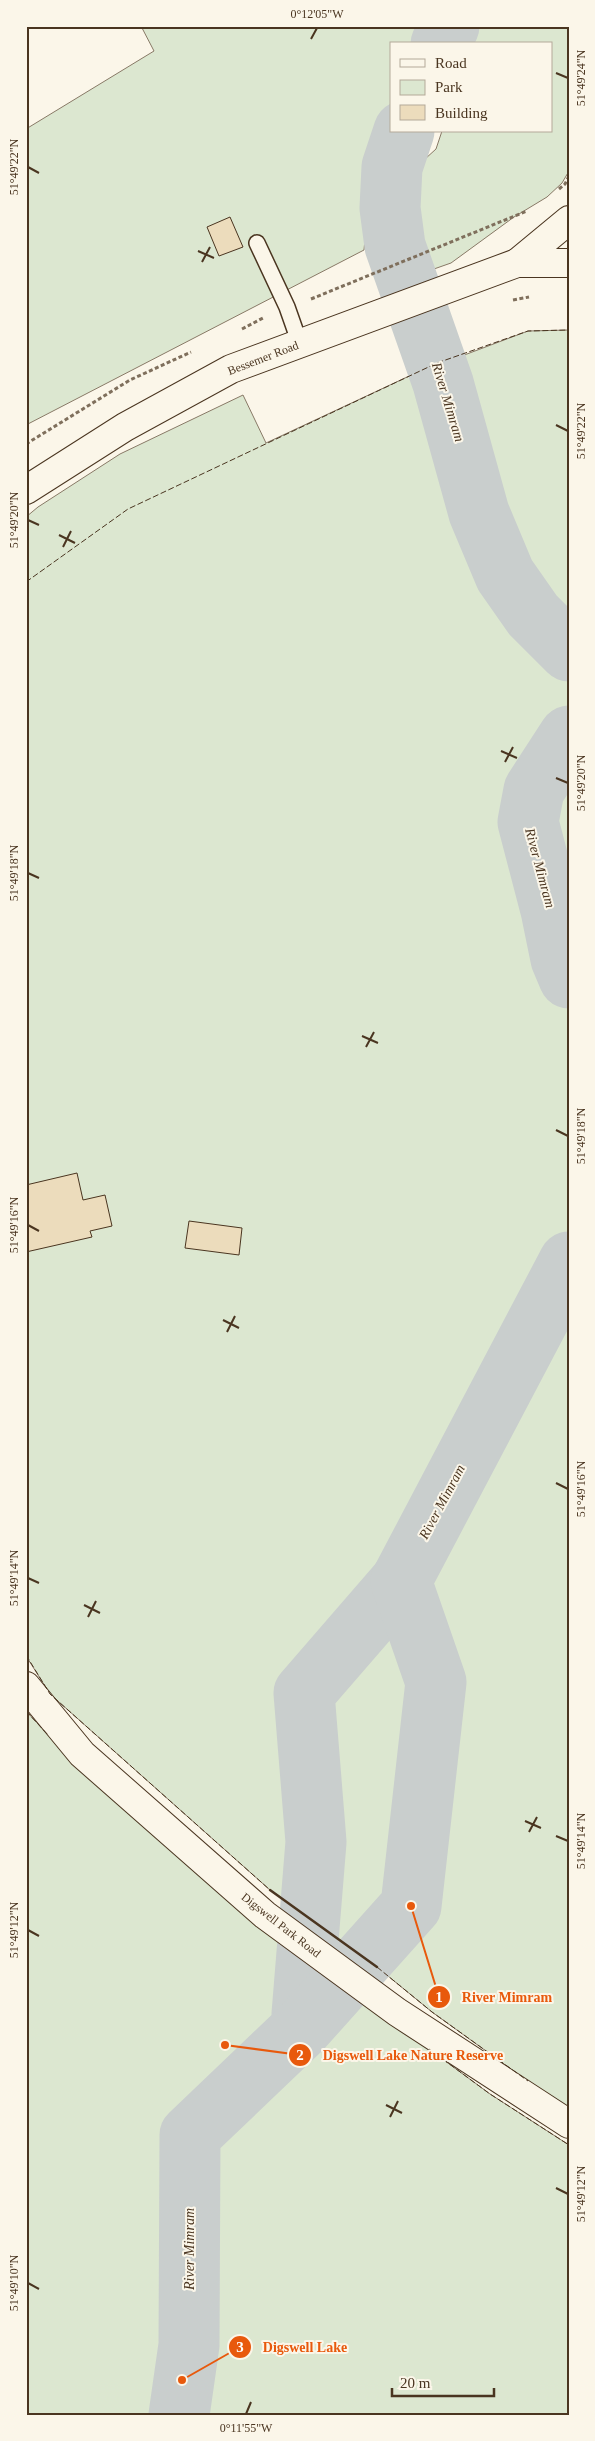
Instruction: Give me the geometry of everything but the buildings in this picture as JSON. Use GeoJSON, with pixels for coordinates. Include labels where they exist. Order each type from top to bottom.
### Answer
{"type":"FeatureCollection","features":[{"type":"Feature","properties":{"kind":"street","name":"Bessemer Road"},"geometry":{"type":"LineString","coordinates":[[26,490],[125,427],[231,369],[517,263],[569,220]]}},
{"type":"Feature","properties":{"kind":"street","name":"Bessemer Road"},"geometry":{"type":"LineString","coordinates":[[517,263],[569,263]]}},
{"type":"Feature","properties":{"kind":"street","name":"Digswell Park Road"},"geometry":{"type":"LineString","coordinates":[[26,1686],[82,1754],[265,1915],[397,2012],[569,2124]]}},
{"type":"Feature","properties":{"kind":"lane"},"geometry":{"type":"LineString","coordinates":[[257,243],[287,307],[300,344]]}},
{"type":"Feature","properties":{"kind":"path"},"geometry":{"type":"LineString","coordinates":[[558,190],[565,184],[569,176]]}},
{"type":"Feature","properties":{"kind":"path"},"geometry":{"type":"LineString","coordinates":[[565,184],[569,188]]}},
{"type":"Feature","properties":{"kind":"path"},"geometry":{"type":"LineString","coordinates":[[314,298],[536,208]]}},
{"type":"Feature","properties":{"kind":"green space"},"geometry":{"type":"Polygon","coordinates":[[[141,26],[432,26],[427,42],[390,42],[390,118],[379,139],[371,177],[364,250],[26,425],[26,129],[154,51],[141,26]]]}},
{"type":"Feature","properties":{"kind":"green space"},"geometry":{"type":"Polygon","coordinates":[[[479,26],[569,26],[569,171],[562,183],[547,197],[514,217],[451,263],[414,276],[399,235],[402,180],[436,149],[442,132],[552,132],[552,42],[470,42],[479,26]]]}},
{"type":"Feature","properties":{"kind":"green space"},"geometry":{"type":"Polygon","coordinates":[[[569,330],[569,2111],[432,2012],[377,1967],[270,1890],[50,1694],[26,1656],[26,517],[38,507],[120,454],[243,395],[266,443],[437,363],[459,357],[528,331],[569,330]]]}},
{"type":"Feature","properties":{"kind":"green space"},"geometry":{"type":"Polygon","coordinates":[[[26,1711],[85,1774],[357,1996],[490,2094],[569,2145],[569,2415],[26,2415],[26,1711]]]}},
{"type":"Feature","properties":{"kind":"shaded area"},"geometry":{"type":"Polygon","coordinates":[[[189,2345],[193,2415],[158,2415],[189,2345]]]}},
{"type":"Feature","properties":{"kind":"waterway","name":"River Mimram"},"geometry":{"type":"LineString","coordinates":[[442,42],[449,26]]}},
{"type":"Feature","properties":{"kind":"waterway","name":"River Mimram"},"geometry":{"type":"LineString","coordinates":[[404,132],[392,167],[390,208],[395,246],[443,383],[479,513],[505,575],[533,615],[569,651]]}},
{"type":"Feature","properties":{"kind":"waterway","name":"River Mimram"},"geometry":{"type":"LineString","coordinates":[[569,736],[534,790],[528,822],[551,910],[561,959],[569,978]]}},
{"type":"Feature","properties":{"kind":"waterway","name":"River Mimram"},"geometry":{"type":"LineString","coordinates":[[179,2415],[189,2345],[190,2135],[301,2029],[411,1906],[436,1682],[401,1581],[569,1262]]}},
{"type":"Feature","properties":{"kind":"waterway"},"geometry":{"type":"LineString","coordinates":[[302,2014],[316,1842],[304,1693],[401,1581]]}},
{"type":"Feature","properties":{"kind":"fence"},"geometry":{"type":"LineString","coordinates":[[26,582],[128,509],[437,363],[528,331],[569,330]]}},
{"type":"Feature","properties":{"kind":"fence"},"geometry":{"type":"LineString","coordinates":[[26,1655],[50,1694],[270,1890]]}},
{"type":"Feature","properties":{"kind":"fence"},"geometry":{"type":"LineString","coordinates":[[26,1711],[49,1736]]}},
{"type":"Feature","properties":{"kind":"fence"},"geometry":{"type":"LineString","coordinates":[[377,1967],[432,2012],[528,2081]]}},
{"type":"Feature","properties":{"kind":"fence"},"geometry":{"type":"LineString","coordinates":[[429,2049],[490,2094],[569,2145]]}},
{"type":"Feature","properties":{"kind":"wall"},"geometry":{"type":"LineString","coordinates":[[270,1890],[377,1967]]}},
{"type":"Feature","properties":{"kind":"place","name":"River Mimram"},"geometry":{"type":"Point","coordinates":[411,1906]}},
{"type":"Feature","properties":{"kind":"place","name":"Digswell Lake Nature Reserve"},"geometry":{"type":"Point","coordinates":[225,2045]}},
{"type":"Feature","properties":{"kind":"place","name":"Digswell Lake"},"geometry":{"type":"Point","coordinates":[182,2380]}}]}
